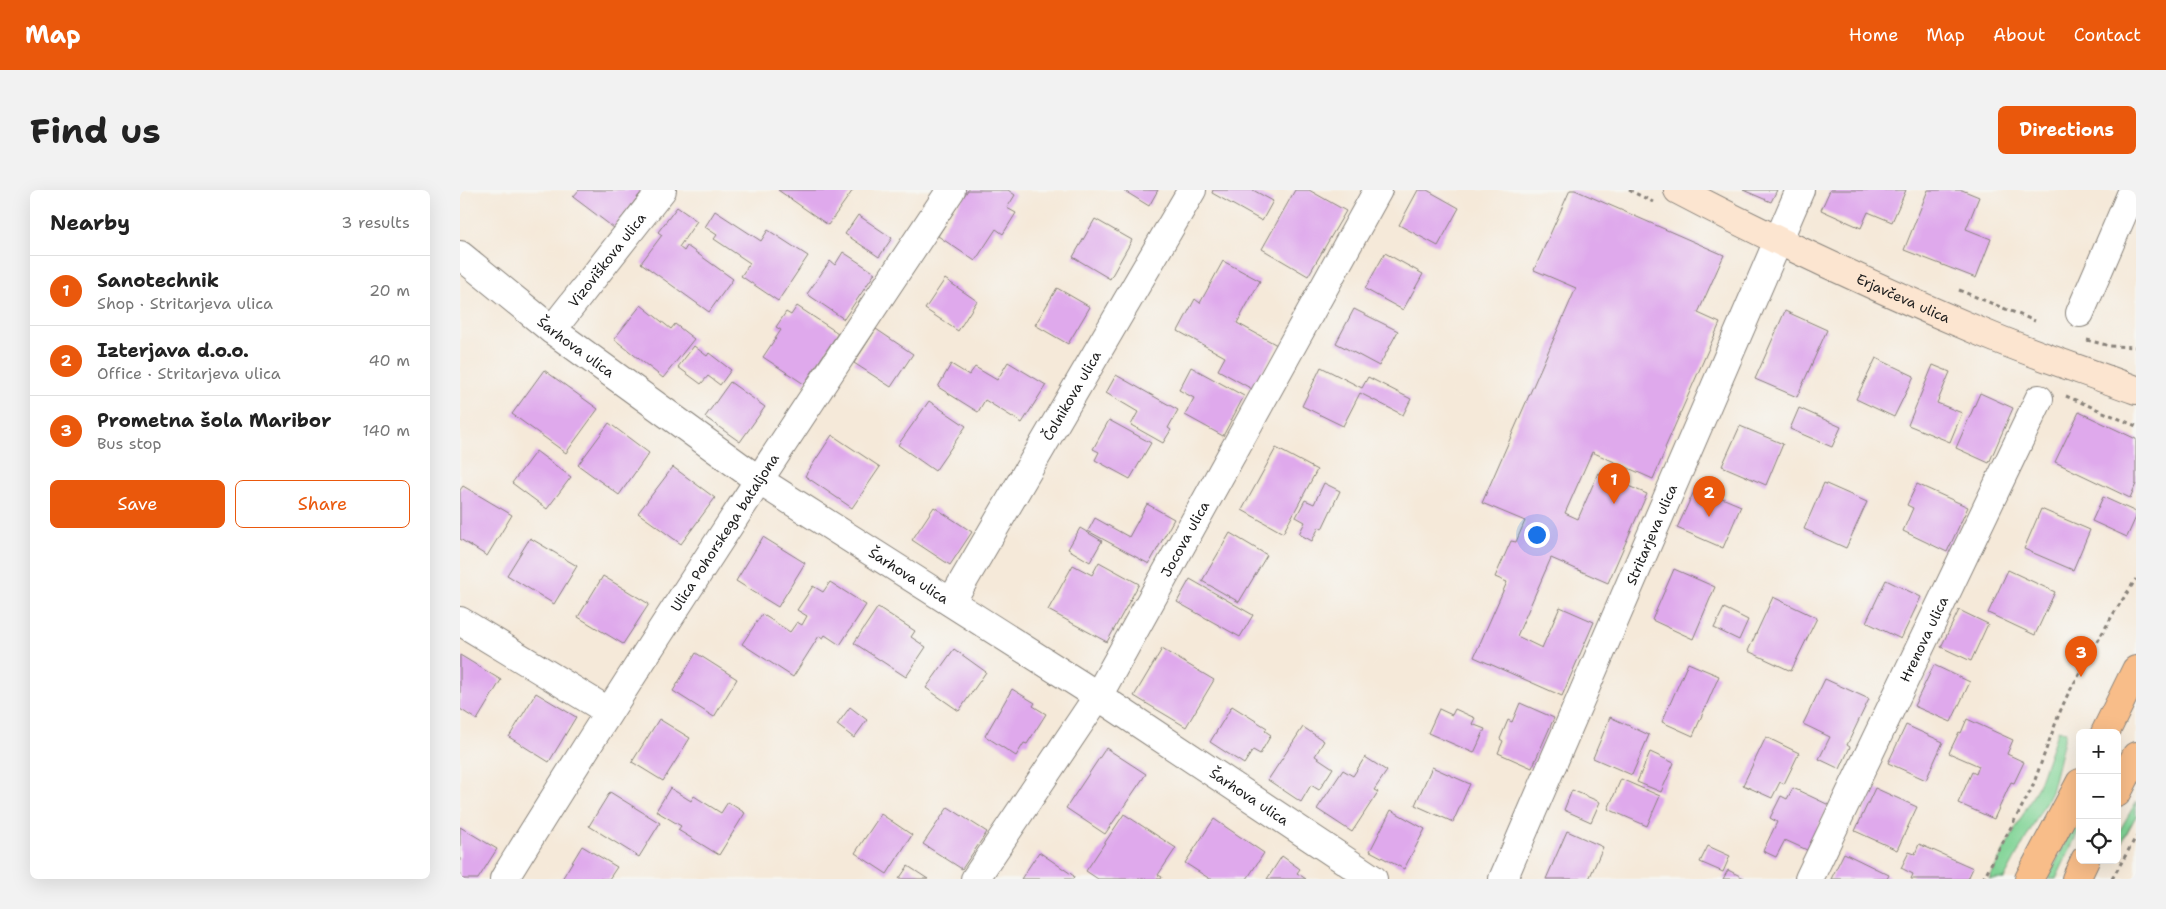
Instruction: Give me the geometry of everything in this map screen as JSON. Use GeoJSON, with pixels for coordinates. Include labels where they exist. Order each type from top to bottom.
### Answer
{"type":"FeatureCollection","features":[{"type":"Feature","properties":{"kind":"main road"},"geometry":{"type":"LineString","coordinates":[[2107,729],[2136,670]]}},
{"type":"Feature","properties":{"kind":"main road"},"geometry":{"type":"LineString","coordinates":[[2121,785],[2136,756]]}},
{"type":"Feature","properties":{"kind":"main road"},"geometry":{"type":"LineString","coordinates":[[2029,879],[2076,791]]}},
{"type":"Feature","properties":{"kind":"main road"},"geometry":{"type":"LineString","coordinates":[[2076,879],[2083,864]]}},
{"type":"Feature","properties":{"kind":"street","name":"Vizoviškova ulica"},"geometry":{"type":"LineString","coordinates":[[552,330],[662,190]]}},
{"type":"Feature","properties":{"kind":"street","name":"Ulica Pohorskega bataljona"},"geometry":{"type":"LineString","coordinates":[[504,879],[608,711],[757,479],[951,190]]}},
{"type":"Feature","properties":{"kind":"street","name":"Čolnikova ulica"},"geometry":{"type":"LineString","coordinates":[[951,602],[1192,190]]}},
{"type":"Feature","properties":{"kind":"street","name":"Jocova ulica"},"geometry":{"type":"LineString","coordinates":[[976,879],[1098,696],[1378,190]]}},
{"type":"Feature","properties":{"kind":"street","name":"Erjavčeva ulica"},"geometry":{"type":"LineString","coordinates":[[1678,190],[1778,242],[1985,333],[2130,384]]}},
{"type":"Feature","properties":{"kind":"street","name":"Stritarjeva ulica"},"geometry":{"type":"LineString","coordinates":[[1503,879],[1800,190]]}},
{"type":"Feature","properties":{"kind":"street"},"geometry":{"type":"LineString","coordinates":[[2081,326],[2133,190]]}},
{"type":"Feature","properties":{"kind":"street","name":"Šarhova ulica"},"geometry":{"type":"LineString","coordinates":[[460,255],[552,330],[757,479],[1098,696],[1373,879]]}},
{"type":"Feature","properties":{"kind":"street","name":"Hrenova ulica"},"geometry":{"type":"LineString","coordinates":[[1809,879],[2039,399]]}},
{"type":"Feature","properties":{"kind":"street"},"geometry":{"type":"LineString","coordinates":[[460,621],[608,711]]}},
{"type":"Feature","properties":{"kind":"path"},"geometry":{"type":"LineString","coordinates":[[1954,288],[2035,321]]}},
{"type":"Feature","properties":{"kind":"path"},"geometry":{"type":"LineString","coordinates":[[2081,326],[2110,346],[2136,347]]}},
{"type":"Feature","properties":{"kind":"path"},"geometry":{"type":"LineString","coordinates":[[1983,879],[2032,788],[2067,696],[2112,616],[2136,580]]}},
{"type":"Feature","properties":{"kind":"path"},"geometry":{"type":"LineString","coordinates":[[2112,879],[2136,837]]}},
{"type":"Feature","properties":{"kind":"green space"},"geometry":{"type":"Polygon","coordinates":[[[2058,730],[2066,732],[2051,792],[2004,879],[1989,879],[2038,786],[2058,730]]]}},
{"type":"Feature","properties":{"kind":"green space"},"geometry":{"type":"Polygon","coordinates":[[[2136,802],[2136,816],[2121,844],[2121,828],[2136,802]]]}},
{"type":"Feature","properties":{"kind":"green space"},"geometry":{"type":"Polygon","coordinates":[[[2076,820],[2076,836],[2056,879],[2048,879],[2076,820]]]}},
{"type":"Feature","properties":{"kind":"building"},"geometry":{"type":"Polygon","coordinates":[[[579,190],[643,190],[614,228],[573,197],[579,190]]]}},
{"type":"Feature","properties":{"kind":"building"},"geometry":{"type":"Polygon","coordinates":[[[778,190],[853,190],[828,225],[778,190]]]}},
{"type":"Feature","properties":{"kind":"building"},"geometry":{"type":"Polygon","coordinates":[[[968,190],[1008,190],[1015,195],[1007,208],[1016,213],[1003,234],[996,229],[975,261],[938,236],[968,190]]]}},
{"type":"Feature","properties":{"kind":"building"},"geometry":{"type":"Polygon","coordinates":[[[1123,190],[1158,190],[1149,206],[1123,190]]]}},
{"type":"Feature","properties":{"kind":"building"},"geometry":{"type":"Polygon","coordinates":[[[1213,190],[1253,190],[1273,201],[1262,221],[1212,193],[1213,190]]]}},
{"type":"Feature","properties":{"kind":"building"},"geometry":{"type":"Polygon","coordinates":[[[1295,190],[1309,190],[1346,211],[1308,276],[1262,249],[1295,190]]]}},
{"type":"Feature","properties":{"kind":"building"},"geometry":{"type":"Polygon","coordinates":[[[1418,190],[1427,190],[1459,208],[1438,246],[1399,225],[1418,190]]]}},
{"type":"Feature","properties":{"kind":"building"},"geometry":{"type":"Polygon","coordinates":[[[1570,190],[1575,190],[1724,255],[1698,313],[1720,323],[1653,479],[1592,452],[1565,513],[1578,519],[1598,473],[1647,494],[1608,583],[1551,558],[1517,636],[1542,648],[1560,607],[1594,622],[1562,696],[1474,657],[1507,582],[1495,577],[1511,541],[1516,542],[1525,521],[1482,503],[1576,288],[1534,270],[1570,190]]]}},
{"type":"Feature","properties":{"kind":"building"},"geometry":{"type":"Polygon","coordinates":[[[1743,190],[1777,190],[1771,202],[1743,190]]]}},
{"type":"Feature","properties":{"kind":"building"},"geometry":{"type":"Polygon","coordinates":[[[1830,190],[1906,190],[1892,222],[1868,212],[1861,228],[1821,210],[1830,190]]]}},
{"type":"Feature","properties":{"kind":"building"},"geometry":{"type":"Polygon","coordinates":[[[1928,190],[1962,190],[1979,197],[1966,229],[1991,239],[1976,278],[1904,250],[1928,190]]]}},
{"type":"Feature","properties":{"kind":"building"},"geometry":{"type":"Polygon","coordinates":[[[677,207],[697,221],[679,247],[684,251],[687,246],[733,279],[709,312],[641,263],[662,235],[658,232],[677,207]]]}},
{"type":"Feature","properties":{"kind":"building"},"geometry":{"type":"Polygon","coordinates":[[[715,211],[761,241],[768,230],[808,256],[778,301],[741,276],[750,263],[714,239],[717,235],[705,227],[715,211]]]}},
{"type":"Feature","properties":{"kind":"building"},"geometry":{"type":"Polygon","coordinates":[[[858,215],[892,238],[879,257],[845,234],[858,215]]]}},
{"type":"Feature","properties":{"kind":"building"},"geometry":{"type":"Polygon","coordinates":[[[1095,219],[1132,240],[1110,279],[1073,257],[1095,219]]]}},
{"type":"Feature","properties":{"kind":"building"},"geometry":{"type":"Polygon","coordinates":[[[843,252],[875,273],[844,319],[807,294],[830,261],[835,265],[843,252]]]}},
{"type":"Feature","properties":{"kind":"building"},"geometry":{"type":"Polygon","coordinates":[[[1385,253],[1423,274],[1403,310],[1365,289],[1385,253]]]}},
{"type":"Feature","properties":{"kind":"building"},"geometry":{"type":"Polygon","coordinates":[[[1223,261],[1260,281],[1237,323],[1277,345],[1252,389],[1218,370],[1225,357],[1178,331],[1195,299],[1200,303],[1223,261]]]}},
{"type":"Feature","properties":{"kind":"building"},"geometry":{"type":"Polygon","coordinates":[[[945,279],[977,301],[958,331],[925,309],[945,279]]]}},
{"type":"Feature","properties":{"kind":"building"},"geometry":{"type":"Polygon","coordinates":[[[1057,288],[1090,307],[1068,344],[1035,325],[1057,288]]]}},
{"type":"Feature","properties":{"kind":"building"},"geometry":{"type":"Polygon","coordinates":[[[641,305],[671,329],[675,324],[694,339],[663,378],[614,339],[641,305]]]}},
{"type":"Feature","properties":{"kind":"building"},"geometry":{"type":"Polygon","coordinates":[[[797,306],[838,333],[804,384],[763,357],[781,330],[776,327],[786,312],[791,315],[797,306]]]}},
{"type":"Feature","properties":{"kind":"building"},"geometry":{"type":"Polygon","coordinates":[[[1354,309],[1398,331],[1379,366],[1336,343],[1354,309]]]}},
{"type":"Feature","properties":{"kind":"building"},"geometry":{"type":"Polygon","coordinates":[[[1785,311],[1827,330],[1797,397],[1755,379],[1785,311]]]}},
{"type":"Feature","properties":{"kind":"building"},"geometry":{"type":"Polygon","coordinates":[[[876,329],[913,354],[891,387],[854,363],[876,329]]]}},
{"type":"Feature","properties":{"kind":"building"},"geometry":{"type":"Polygon","coordinates":[[[694,346],[707,356],[709,353],[731,370],[720,385],[708,376],[701,384],[678,367],[694,346]]]}},
{"type":"Feature","properties":{"kind":"building"},"geometry":{"type":"Polygon","coordinates":[[[1876,358],[1914,376],[1894,417],[1856,399],[1876,358]]]}},
{"type":"Feature","properties":{"kind":"building"},"geometry":{"type":"Polygon","coordinates":[[[1008,362],[1046,385],[1022,423],[985,400],[978,412],[938,387],[951,364],[969,375],[975,367],[997,380],[1008,362]]]}},
{"type":"Feature","properties":{"kind":"building"},"geometry":{"type":"Polygon","coordinates":[[[1933,365],[1950,372],[1937,403],[1962,413],[1950,442],[1908,425],[1933,365]]]}},
{"type":"Feature","properties":{"kind":"building"},"geometry":{"type":"Polygon","coordinates":[[[1191,367],[1244,396],[1223,436],[1185,415],[1194,398],[1179,390],[1191,367]]]}},
{"type":"Feature","properties":{"kind":"building"},"geometry":{"type":"Polygon","coordinates":[[[1321,367],[1362,388],[1368,377],[1411,399],[1403,415],[1360,393],[1343,426],[1302,406],[1321,367]]]}},
{"type":"Feature","properties":{"kind":"building"},"geometry":{"type":"Polygon","coordinates":[[[544,370],[598,409],[566,453],[512,414],[544,370]]]}},
{"type":"Feature","properties":{"kind":"building"},"geometry":{"type":"Polygon","coordinates":[[[1116,375],[1178,410],[1168,428],[1171,430],[1163,443],[1131,425],[1138,412],[1106,393],[1116,375]]]}},
{"type":"Feature","properties":{"kind":"building"},"geometry":{"type":"Polygon","coordinates":[[[730,382],[765,407],[740,442],[705,417],[730,382]]]}},
{"type":"Feature","properties":{"kind":"building"},"geometry":{"type":"Polygon","coordinates":[[[1980,393],[2013,408],[1989,463],[1956,448],[1980,393]]]}},
{"type":"Feature","properties":{"kind":"building"},"geometry":{"type":"Polygon","coordinates":[[[929,401],[966,426],[935,471],[898,445],[929,401]]]}},
{"type":"Feature","properties":{"kind":"building"},"geometry":{"type":"Polygon","coordinates":[[[1799,408],[1841,427],[1832,447],[1790,429],[1799,408]]]}},
{"type":"Feature","properties":{"kind":"building"},"geometry":{"type":"Polygon","coordinates":[[[2079,412],[2136,439],[2136,484],[2130,498],[2055,462],[2079,412]]]}},
{"type":"Feature","properties":{"kind":"building"},"geometry":{"type":"Polygon","coordinates":[[[1109,420],[1151,443],[1130,479],[1095,460],[1099,452],[1093,449],[1109,420]]]}},
{"type":"Feature","properties":{"kind":"building"},"geometry":{"type":"Polygon","coordinates":[[[609,423],[649,453],[619,495],[578,465],[609,423]]]}},
{"type":"Feature","properties":{"kind":"building"},"geometry":{"type":"Polygon","coordinates":[[[1740,426],[1783,444],[1766,485],[1722,466],[1740,426]]]}},
{"type":"Feature","properties":{"kind":"building"},"geometry":{"type":"Polygon","coordinates":[[[832,435],[880,467],[852,508],[805,476],[832,435]]]}},
{"type":"Feature","properties":{"kind":"building"},"geometry":{"type":"Polygon","coordinates":[[[1276,448],[1317,470],[1283,533],[1242,510],[1276,448]]]}},
{"type":"Feature","properties":{"kind":"building"},"geometry":{"type":"Polygon","coordinates":[[[536,451],[571,477],[547,509],[512,483],[536,451]]]}},
{"type":"Feature","properties":{"kind":"building"},"geometry":{"type":"Polygon","coordinates":[[[673,467],[715,498],[681,544],[638,513],[673,467]]]}},
{"type":"Feature","properties":{"kind":"building"},"geometry":{"type":"Polygon","coordinates":[[[1324,483],[1340,491],[1322,529],[1319,527],[1312,541],[1299,534],[1305,522],[1296,517],[1305,500],[1314,504],[1324,483]]]}},
{"type":"Feature","properties":{"kind":"building"},"geometry":{"type":"Polygon","coordinates":[[[1824,483],[1867,502],[1846,548],[1804,529],[1824,483]]]}},
{"type":"Feature","properties":{"kind":"building"},"geometry":{"type":"Polygon","coordinates":[[[1917,484],[1968,507],[1947,552],[1903,531],[1913,508],[1907,505],[1917,484]]]}},
{"type":"Feature","properties":{"kind":"building"},"geometry":{"type":"Polygon","coordinates":[[[463,486],[512,515],[487,556],[460,539],[460,490],[463,486]]]}},
{"type":"Feature","properties":{"kind":"building"},"geometry":{"type":"Polygon","coordinates":[[[1696,487],[1741,506],[1723,548],[1677,528],[1696,487]]]}},
{"type":"Feature","properties":{"kind":"building"},"geometry":{"type":"Polygon","coordinates":[[[2103,497],[2136,512],[2136,517],[2127,537],[2092,521],[2103,497]]]}},
{"type":"Feature","properties":{"kind":"building"},"geometry":{"type":"Polygon","coordinates":[[[1147,504],[1174,519],[1149,564],[1088,531],[1095,518],[1129,537],[1147,504]]]}},
{"type":"Feature","properties":{"kind":"building"},"geometry":{"type":"Polygon","coordinates":[[[934,507],[972,532],[950,565],[912,540],[934,507]]]}},
{"type":"Feature","properties":{"kind":"building"},"geometry":{"type":"Polygon","coordinates":[[[2041,509],[2090,530],[2073,570],[2024,549],[2041,509]]]}},
{"type":"Feature","properties":{"kind":"building"},"geometry":{"type":"Polygon","coordinates":[[[1080,528],[1102,541],[1090,562],[1068,549],[1080,528]]]}},
{"type":"Feature","properties":{"kind":"building"},"geometry":{"type":"Polygon","coordinates":[[[1230,533],[1267,555],[1239,602],[1202,581],[1230,533]]]}},
{"type":"Feature","properties":{"kind":"building"},"geometry":{"type":"Polygon","coordinates":[[[763,537],[805,563],[778,607],[736,581],[763,537]]]}},
{"type":"Feature","properties":{"kind":"building"},"geometry":{"type":"Polygon","coordinates":[[[530,538],[577,566],[554,604],[507,575],[530,538]]]}},
{"type":"Feature","properties":{"kind":"building"},"geometry":{"type":"Polygon","coordinates":[[[1099,562],[1139,584],[1107,642],[1048,610],[1073,565],[1092,575],[1099,562]]]}},
{"type":"Feature","properties":{"kind":"building"},"geometry":{"type":"Polygon","coordinates":[[[1674,569],[1715,587],[1693,639],[1652,620],[1674,569]]]}},
{"type":"Feature","properties":{"kind":"building"},"geometry":{"type":"Polygon","coordinates":[[[2008,570],[2055,592],[2035,635],[1988,613],[2008,570]]]}},
{"type":"Feature","properties":{"kind":"building"},"geometry":{"type":"Polygon","coordinates":[[[603,576],[649,604],[623,644],[578,617],[603,576]]]}},
{"type":"Feature","properties":{"kind":"building"},"geometry":{"type":"Polygon","coordinates":[[[1190,579],[1253,615],[1240,637],[1177,602],[1190,579]]]}},
{"type":"Feature","properties":{"kind":"building"},"geometry":{"type":"Polygon","coordinates":[[[1886,580],[1921,597],[1901,639],[1866,622],[1886,580]]]}},
{"type":"Feature","properties":{"kind":"building"},"geometry":{"type":"Polygon","coordinates":[[[830,582],[866,605],[840,645],[825,635],[823,638],[819,636],[793,677],[742,644],[762,614],[790,632],[797,622],[802,625],[807,616],[797,610],[813,586],[823,592],[830,582]]]}},
{"type":"Feature","properties":{"kind":"building"},"geometry":{"type":"Polygon","coordinates":[[[1773,597],[1817,618],[1791,671],[1748,651],[1773,597]]]}},
{"type":"Feature","properties":{"kind":"building"},"geometry":{"type":"Polygon","coordinates":[[[878,607],[915,631],[911,637],[926,647],[906,677],[854,643],[878,607]]]}},
{"type":"Feature","properties":{"kind":"building"},"geometry":{"type":"Polygon","coordinates":[[[1724,608],[1748,620],[1739,640],[1714,628],[1724,608]]]}},
{"type":"Feature","properties":{"kind":"building"},"geometry":{"type":"Polygon","coordinates":[[[1959,610],[1988,624],[1971,661],[1941,647],[1959,610]]]}},
{"type":"Feature","properties":{"kind":"building"},"geometry":{"type":"Polygon","coordinates":[[[954,649],[986,672],[959,711],[926,688],[954,649]]]}},
{"type":"Feature","properties":{"kind":"building"},"geometry":{"type":"Polygon","coordinates":[[[1162,649],[1214,680],[1186,727],[1134,696],[1162,649]]]}},
{"type":"Feature","properties":{"kind":"building"},"geometry":{"type":"Polygon","coordinates":[[[696,653],[737,679],[714,717],[673,691],[696,653]]]}},
{"type":"Feature","properties":{"kind":"building"},"geometry":{"type":"Polygon","coordinates":[[[460,655],[501,680],[477,720],[460,709],[460,655]]]}},
{"type":"Feature","properties":{"kind":"building"},"geometry":{"type":"Polygon","coordinates":[[[1688,663],[1719,676],[1693,736],[1662,722],[1688,663]]]}},
{"type":"Feature","properties":{"kind":"building"},"geometry":{"type":"Polygon","coordinates":[[[1934,665],[1970,682],[1951,722],[1914,706],[1934,665]]]}},
{"type":"Feature","properties":{"kind":"building"},"geometry":{"type":"Polygon","coordinates":[[[1825,679],[1869,699],[1847,745],[1850,747],[1840,769],[1819,759],[1830,737],[1803,724],[1825,679]]]}},
{"type":"Feature","properties":{"kind":"building"},"geometry":{"type":"Polygon","coordinates":[[[1012,689],[1035,703],[1033,706],[1046,714],[1027,744],[1024,743],[1016,756],[985,736],[1012,689]]]}},
{"type":"Feature","properties":{"kind":"building"},"geometry":{"type":"Polygon","coordinates":[[[536,693],[576,717],[549,762],[509,737],[536,693]]]}},
{"type":"Feature","properties":{"kind":"building"},"geometry":{"type":"Polygon","coordinates":[[[1520,703],[1554,718],[1532,768],[1498,753],[1503,741],[1500,739],[1508,720],[1512,722],[1520,703]]]}},
{"type":"Feature","properties":{"kind":"building"},"geometry":{"type":"Polygon","coordinates":[[[1232,706],[1267,728],[1265,731],[1271,735],[1260,754],[1253,750],[1244,764],[1210,742],[1232,706]]]}},
{"type":"Feature","properties":{"kind":"building"},"geometry":{"type":"Polygon","coordinates":[[[850,707],[867,720],[854,738],[837,725],[850,707]]]}},
{"type":"Feature","properties":{"kind":"building"},"geometry":{"type":"Polygon","coordinates":[[[1439,709],[1452,715],[1455,709],[1475,718],[1472,724],[1485,729],[1474,753],[1428,733],[1439,709]]]}},
{"type":"Feature","properties":{"kind":"building"},"geometry":{"type":"Polygon","coordinates":[[[1610,717],[1649,735],[1632,775],[1593,758],[1610,717]]]}},
{"type":"Feature","properties":{"kind":"building"},"geometry":{"type":"Polygon","coordinates":[[[659,719],[690,738],[663,781],[632,762],[659,719]]]}},
{"type":"Feature","properties":{"kind":"building"},"geometry":{"type":"Polygon","coordinates":[[[1967,719],[2013,740],[2007,754],[2024,762],[2014,783],[2011,782],[1994,819],[1958,803],[1972,772],[1976,774],[1979,766],[1949,753],[1967,719]]]}},
{"type":"Feature","properties":{"kind":"building"},"geometry":{"type":"Polygon","coordinates":[[[1906,725],[1943,742],[1926,780],[1888,763],[1906,725]]]}},
{"type":"Feature","properties":{"kind":"building"},"geometry":{"type":"Polygon","coordinates":[[[1303,727],[1324,741],[1315,756],[1333,768],[1319,790],[1311,785],[1301,802],[1268,780],[1303,727]]]}},
{"type":"Feature","properties":{"kind":"building"},"geometry":{"type":"Polygon","coordinates":[[[1766,737],[1799,753],[1784,784],[1780,782],[1772,798],[1743,785],[1766,737]]]}},
{"type":"Feature","properties":{"kind":"building"},"geometry":{"type":"Polygon","coordinates":[[[1106,748],[1146,774],[1105,834],[1066,808],[1106,748]]]}},
{"type":"Feature","properties":{"kind":"building"},"geometry":{"type":"Polygon","coordinates":[[[1650,752],[1674,763],[1661,792],[1637,782],[1650,752]]]}},
{"type":"Feature","properties":{"kind":"building"},"geometry":{"type":"Polygon","coordinates":[[[1365,757],[1387,771],[1374,790],[1378,792],[1352,832],[1317,809],[1343,770],[1353,776],[1365,757]]]}},
{"type":"Feature","properties":{"kind":"building"},"geometry":{"type":"Polygon","coordinates":[[[1432,767],[1470,784],[1453,822],[1415,805],[1432,767]]]}},
{"type":"Feature","properties":{"kind":"building"},"geometry":{"type":"Polygon","coordinates":[[[1621,779],[1660,796],[1647,826],[1608,809],[1621,779]]]}},
{"type":"Feature","properties":{"kind":"building"},"geometry":{"type":"Polygon","coordinates":[[[670,788],[691,801],[694,796],[721,813],[728,802],[745,813],[719,855],[678,830],[681,826],[656,811],[670,788]]]}},
{"type":"Feature","properties":{"kind":"building"},"geometry":{"type":"Polygon","coordinates":[[[1793,788],[1829,805],[1807,850],[1785,840],[1776,857],[1763,851],[1777,822],[1770,818],[1781,796],[1787,799],[1793,788]]]}},
{"type":"Feature","properties":{"kind":"building"},"geometry":{"type":"Polygon","coordinates":[[[1875,788],[1917,807],[1897,850],[1855,831],[1875,788]]]}},
{"type":"Feature","properties":{"kind":"building"},"geometry":{"type":"Polygon","coordinates":[[[1572,790],[1600,802],[1591,822],[1564,810],[1572,790]]]}},
{"type":"Feature","properties":{"kind":"building"},"geometry":{"type":"Polygon","coordinates":[[[610,792],[660,823],[639,857],[589,826],[610,792]]]}},
{"type":"Feature","properties":{"kind":"building"},"geometry":{"type":"Polygon","coordinates":[[[948,807],[987,832],[962,869],[923,844],[948,807]]]}},
{"type":"Feature","properties":{"kind":"building"},"geometry":{"type":"Polygon","coordinates":[[[1391,810],[1425,829],[1404,869],[1370,851],[1391,810]]]}},
{"type":"Feature","properties":{"kind":"building"},"geometry":{"type":"Polygon","coordinates":[[[881,814],[912,835],[887,874],[855,853],[881,814]]]}},
{"type":"Feature","properties":{"kind":"building"},"geometry":{"type":"Polygon","coordinates":[[[1124,814],[1176,848],[1158,875],[1162,877],[1161,879],[1098,879],[1086,871],[1124,814]]]}},
{"type":"Feature","properties":{"kind":"building"},"geometry":{"type":"Polygon","coordinates":[[[1214,819],[1264,853],[1247,879],[1210,879],[1185,863],[1214,819]]]}},
{"type":"Feature","properties":{"kind":"building"},"geometry":{"type":"Polygon","coordinates":[[[460,827],[497,849],[478,879],[460,879],[460,827]]]}},
{"type":"Feature","properties":{"kind":"building"},"geometry":{"type":"Polygon","coordinates":[[[1567,831],[1603,847],[1589,879],[1546,879],[1567,831]]]}},
{"type":"Feature","properties":{"kind":"building"},"geometry":{"type":"Polygon","coordinates":[[[1919,844],[1973,868],[1968,879],[1911,879],[1913,874],[1901,868],[1909,852],[1915,854],[1919,844]]]}},
{"type":"Feature","properties":{"kind":"building"},"geometry":{"type":"Polygon","coordinates":[[[582,846],[617,867],[609,879],[562,879],[582,846]]]}},
{"type":"Feature","properties":{"kind":"building"},"geometry":{"type":"Polygon","coordinates":[[[1708,846],[1730,856],[1723,872],[1700,862],[1708,846]]]}},
{"type":"Feature","properties":{"kind":"building"},"geometry":{"type":"Polygon","coordinates":[[[1039,852],[1074,876],[1073,879],[1021,879],[1039,852]]]}},
{"type":"Feature","properties":{"kind":"building"},"geometry":{"type":"Polygon","coordinates":[[[1844,853],[1889,875],[1887,879],[1831,879],[1844,853]]]}},
{"type":"Feature","properties":{"kind":"building"},"geometry":{"type":"Polygon","coordinates":[[[1282,856],[1300,869],[1297,873],[1306,879],[1267,879],[1282,856]]]}},
{"type":"Feature","properties":{"kind":"building"},"geometry":{"type":"Polygon","coordinates":[[[908,866],[928,879],[899,879],[908,866]]]}},
{"type":"Feature","properties":{"kind":"building"},"geometry":{"type":"Polygon","coordinates":[[[1728,870],[1746,879],[1723,879],[1728,870]]]}},
{"type":"Feature","properties":{"kind":"place","name":"Sanotechnik"},"geometry":{"type":"Point","coordinates":[1614,504]}},
{"type":"Feature","properties":{"kind":"place","name":"Izterjava d.o.o."},"geometry":{"type":"Point","coordinates":[1709,517]}},
{"type":"Feature","properties":{"kind":"place","name":"Prometna šola Maribor"},"geometry":{"type":"Point","coordinates":[2081,677]}}]}
